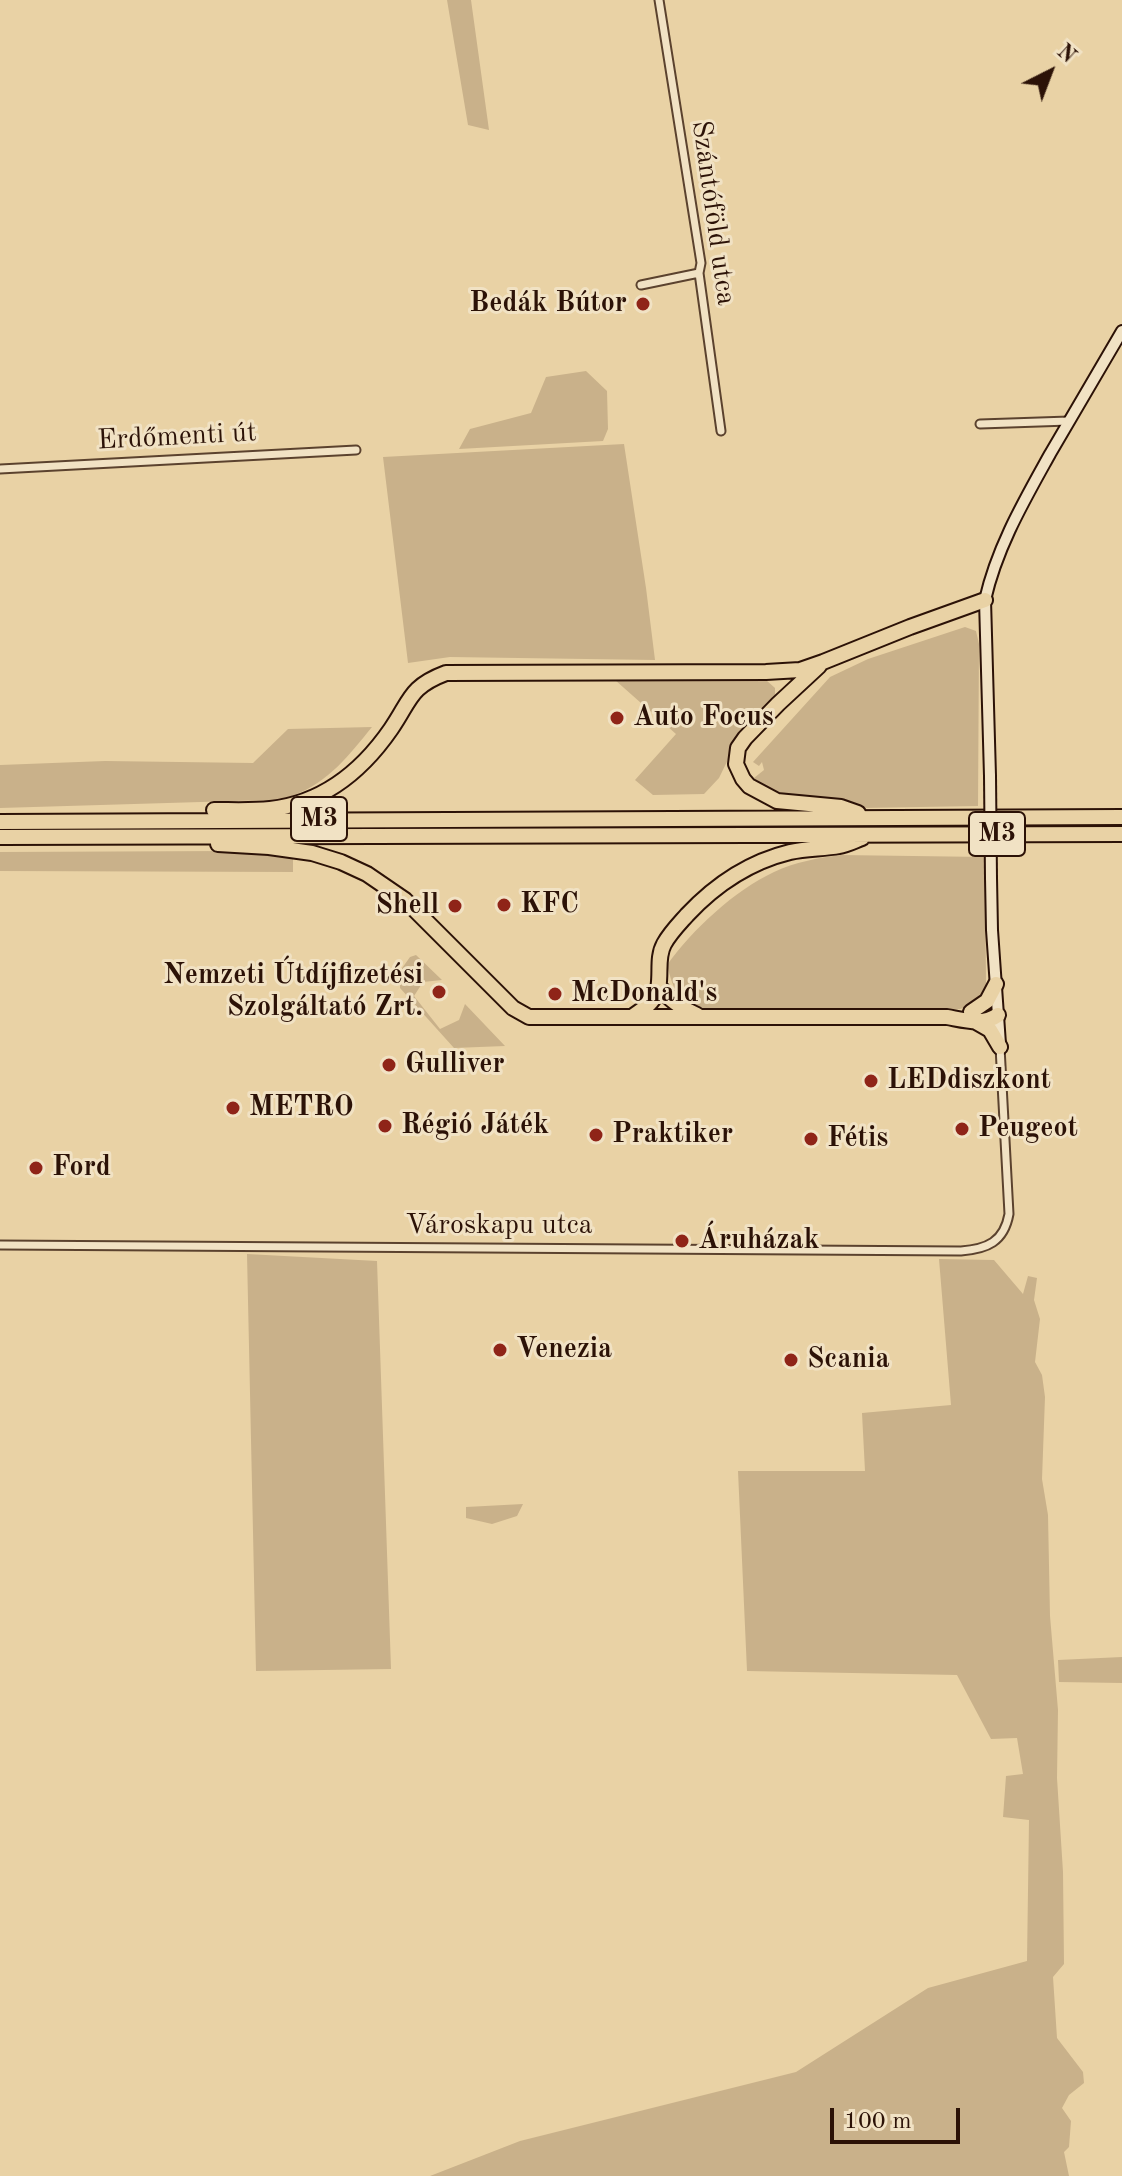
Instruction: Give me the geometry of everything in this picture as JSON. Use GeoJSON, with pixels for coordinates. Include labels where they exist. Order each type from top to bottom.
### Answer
{"type":"FeatureCollection","features":[{"type":"Feature","properties":{"kind":"highway"},"geometry":{"type":"LineString","coordinates":[[150,820],[182,811],[270,809],[322,795],[352,773],[377,748],[419,686],[446,673],[771,675],[823,662],[985,600]]}},
{"type":"Feature","properties":{"kind":"highway"},"geometry":{"type":"LineString","coordinates":[[823,662],[778,704],[738,748],[736,764],[749,786],[777,801],[841,807],[869,817]]}},
{"type":"Feature","properties":{"kind":"highway"},"geometry":{"type":"LineString","coordinates":[[771,675],[802,681]]}},
{"type":"Feature","properties":{"kind":"highway"},"geometry":{"type":"LineString","coordinates":[[771,675],[780,690],[778,704]]}},
{"type":"Feature","properties":{"kind":"highway","name":"M3"},"geometry":{"type":"LineString","coordinates":[[0,822],[1122,817]]}},
{"type":"Feature","properties":{"kind":"highway"},"geometry":{"type":"LineString","coordinates":[[662,1017],[665,1010],[660,991],[659,962],[666,940],[694,908],[723,882],[772,857],[802,849],[843,845],[872,834]]}},
{"type":"Feature","properties":{"kind":"highway","name":"M3"},"geometry":{"type":"LineString","coordinates":[[0,837],[1122,834]]}},
{"type":"Feature","properties":{"kind":"highway"},"geometry":{"type":"LineString","coordinates":[[138,836],[176,842],[280,848],[323,856],[367,874],[397,894],[524,1016],[974,1017],[990,1011],[998,1015]]}},
{"type":"Feature","properties":{"kind":"highway"},"geometry":{"type":"LineString","coordinates":[[974,1017],[996,984]]}},
{"type":"Feature","properties":{"kind":"highway"},"geometry":{"type":"LineString","coordinates":[[631,1017],[660,991]]}},
{"type":"Feature","properties":{"kind":"highway"},"geometry":{"type":"LineString","coordinates":[[660,991],[701,1017]]}},
{"type":"Feature","properties":{"kind":"highway"},"geometry":{"type":"LineString","coordinates":[[974,1017],[990,1030],[1000,1047]]}},
{"type":"Feature","properties":{"kind":"street","name":"Szántóföld utca"},"geometry":{"type":"LineString","coordinates":[[659,0],[701,263],[699,273],[721,431]]}},
{"type":"Feature","properties":{"kind":"street"},"geometry":{"type":"LineString","coordinates":[[641,285],[699,273]]}},
{"type":"Feature","properties":{"kind":"street"},"geometry":{"type":"LineString","coordinates":[[1000,1047],[991,878],[985,600],[990,577],[1005,539],[1122,331]]}},
{"type":"Feature","properties":{"kind":"street"},"geometry":{"type":"LineString","coordinates":[[980,424],[1069,421]]}},
{"type":"Feature","properties":{"kind":"street","name":"Erdőmenti út"},"geometry":{"type":"LineString","coordinates":[[0,469],[356,450]]}},
{"type":"Feature","properties":{"kind":"street","name":"Városkapu utca"},"geometry":{"type":"LineString","coordinates":[[0,1245],[961,1251],[988,1246],[1004,1231],[1009,1214],[1000,1047]]}},
{"type":"Feature","properties":{"kind":"shaded area"},"geometry":{"type":"Polygon","coordinates":[[[447,0],[471,0],[489,130],[468,125],[447,0]]]}},
{"type":"Feature","properties":{"kind":"shaded area"},"geometry":{"type":"Polygon","coordinates":[[[586,371],[607,391],[608,429],[603,441],[459,449],[470,429],[531,413],[546,377],[586,371]]]}},
{"type":"Feature","properties":{"kind":"shaded area"},"geometry":{"type":"Polygon","coordinates":[[[624,444],[655,660],[450,657],[408,663],[383,457],[624,444]]]}},
{"type":"Feature","properties":{"kind":"shaded area"},"geometry":{"type":"Polygon","coordinates":[[[965,627],[976,631],[979,644],[978,806],[861,808],[792,796],[767,788],[754,778],[764,770],[762,762],[759,766],[753,762],[830,677],[868,659],[965,627]]]}},
{"type":"Feature","properties":{"kind":"shaded area"},"geometry":{"type":"Polygon","coordinates":[[[615,680],[766,680],[775,688],[775,702],[739,737],[719,778],[704,794],[653,795],[635,780],[676,734],[615,680]]]}},
{"type":"Feature","properties":{"kind":"shaded area"},"geometry":{"type":"Polygon","coordinates":[[[372,727],[328,775],[306,790],[285,798],[0,808],[0,765],[105,761],[253,763],[288,729],[372,727]]]}},
{"type":"Feature","properties":{"kind":"shaded area"},"geometry":{"type":"Polygon","coordinates":[[[228,851],[293,856],[293,872],[0,871],[0,852],[228,851]]]}},
{"type":"Feature","properties":{"kind":"shaded area"},"geometry":{"type":"Polygon","coordinates":[[[840,855],[985,857],[986,985],[984,994],[974,1005],[914,1012],[706,1012],[683,1000],[672,982],[667,965],[715,912],[744,889],[774,872],[807,861],[840,855]]]}},
{"type":"Feature","properties":{"kind":"shaded area"},"geometry":{"type":"Polygon","coordinates":[[[416,955],[442,980],[423,982],[414,996],[440,1029],[459,1020],[465,1004],[505,1046],[454,1048],[400,988],[400,971],[410,957],[416,955]]]}},
{"type":"Feature","properties":{"kind":"shaded area"},"geometry":{"type":"Polygon","coordinates":[[[247,1254],[377,1261],[391,1669],[256,1671],[247,1254]]]}},
{"type":"Feature","properties":{"kind":"shaded area"},"geometry":{"type":"Polygon","coordinates":[[[939,1259],[994,1260],[1023,1294],[1028,1276],[1037,1278],[1034,1300],[1040,1319],[1035,1362],[1042,1375],[1045,1397],[1042,1479],[1048,1515],[1063,1872],[1064,1964],[1053,1977],[1057,2038],[1083,2072],[1084,2083],[1069,2095],[1062,2108],[1071,2121],[1069,2147],[1064,2152],[1069,2176],[430,2176],[520,2141],[796,2072],[928,1988],[1027,1961],[1029,1820],[1003,1817],[1006,1776],[1023,1774],[1017,1738],[991,1739],[957,1675],[747,1671],[738,1471],[865,1471],[862,1413],[951,1405],[939,1259]]]}},
{"type":"Feature","properties":{"kind":"shaded area"},"geometry":{"type":"Polygon","coordinates":[[[523,1504],[517,1516],[492,1524],[466,1518],[466,1507],[523,1504]]]}},
{"type":"Feature","properties":{"kind":"shaded area"},"geometry":{"type":"Polygon","coordinates":[[[1122,1657],[1122,1683],[1059,1682],[1058,1660],[1122,1657]]]}},
{"type":"Feature","properties":{"kind":"place","name":"Bedák Bútor"},"geometry":{"type":"Point","coordinates":[643,304]}},
{"type":"Feature","properties":{"kind":"place","name":"Auto Focus"},"geometry":{"type":"Point","coordinates":[617,718]}},
{"type":"Feature","properties":{"kind":"place","name":"KFC"},"geometry":{"type":"Point","coordinates":[504,905]}},
{"type":"Feature","properties":{"kind":"place","name":"Shell"},"geometry":{"type":"Point","coordinates":[455,906]}},
{"type":"Feature","properties":{"kind":"place","name":"Nemzeti Útdíjfizetési Szolgáltató Zrt."},"geometry":{"type":"Point","coordinates":[439,992]}},
{"type":"Feature","properties":{"kind":"place","name":"McDonald's"},"geometry":{"type":"Point","coordinates":[555,994]}},
{"type":"Feature","properties":{"kind":"place","name":"Gulliver"},"geometry":{"type":"Point","coordinates":[389,1065]}},
{"type":"Feature","properties":{"kind":"place","name":"LEDdiszkont"},"geometry":{"type":"Point","coordinates":[871,1081]}},
{"type":"Feature","properties":{"kind":"place","name":"METRO"},"geometry":{"type":"Point","coordinates":[233,1108]}},
{"type":"Feature","properties":{"kind":"place","name":"Régió Játék"},"geometry":{"type":"Point","coordinates":[385,1126]}},
{"type":"Feature","properties":{"kind":"place","name":"Peugeot"},"geometry":{"type":"Point","coordinates":[962,1129]}},
{"type":"Feature","properties":{"kind":"place","name":"Praktiker"},"geometry":{"type":"Point","coordinates":[596,1135]}},
{"type":"Feature","properties":{"kind":"place","name":"Fétis"},"geometry":{"type":"Point","coordinates":[811,1139]}},
{"type":"Feature","properties":{"kind":"place","name":"Ford"},"geometry":{"type":"Point","coordinates":[36,1168]}},
{"type":"Feature","properties":{"kind":"place","name":"Áruházak"},"geometry":{"type":"Point","coordinates":[682,1241]}},
{"type":"Feature","properties":{"kind":"place","name":"Venezia"},"geometry":{"type":"Point","coordinates":[500,1350]}},
{"type":"Feature","properties":{"kind":"place","name":"Scania"},"geometry":{"type":"Point","coordinates":[791,1360]}}]}
